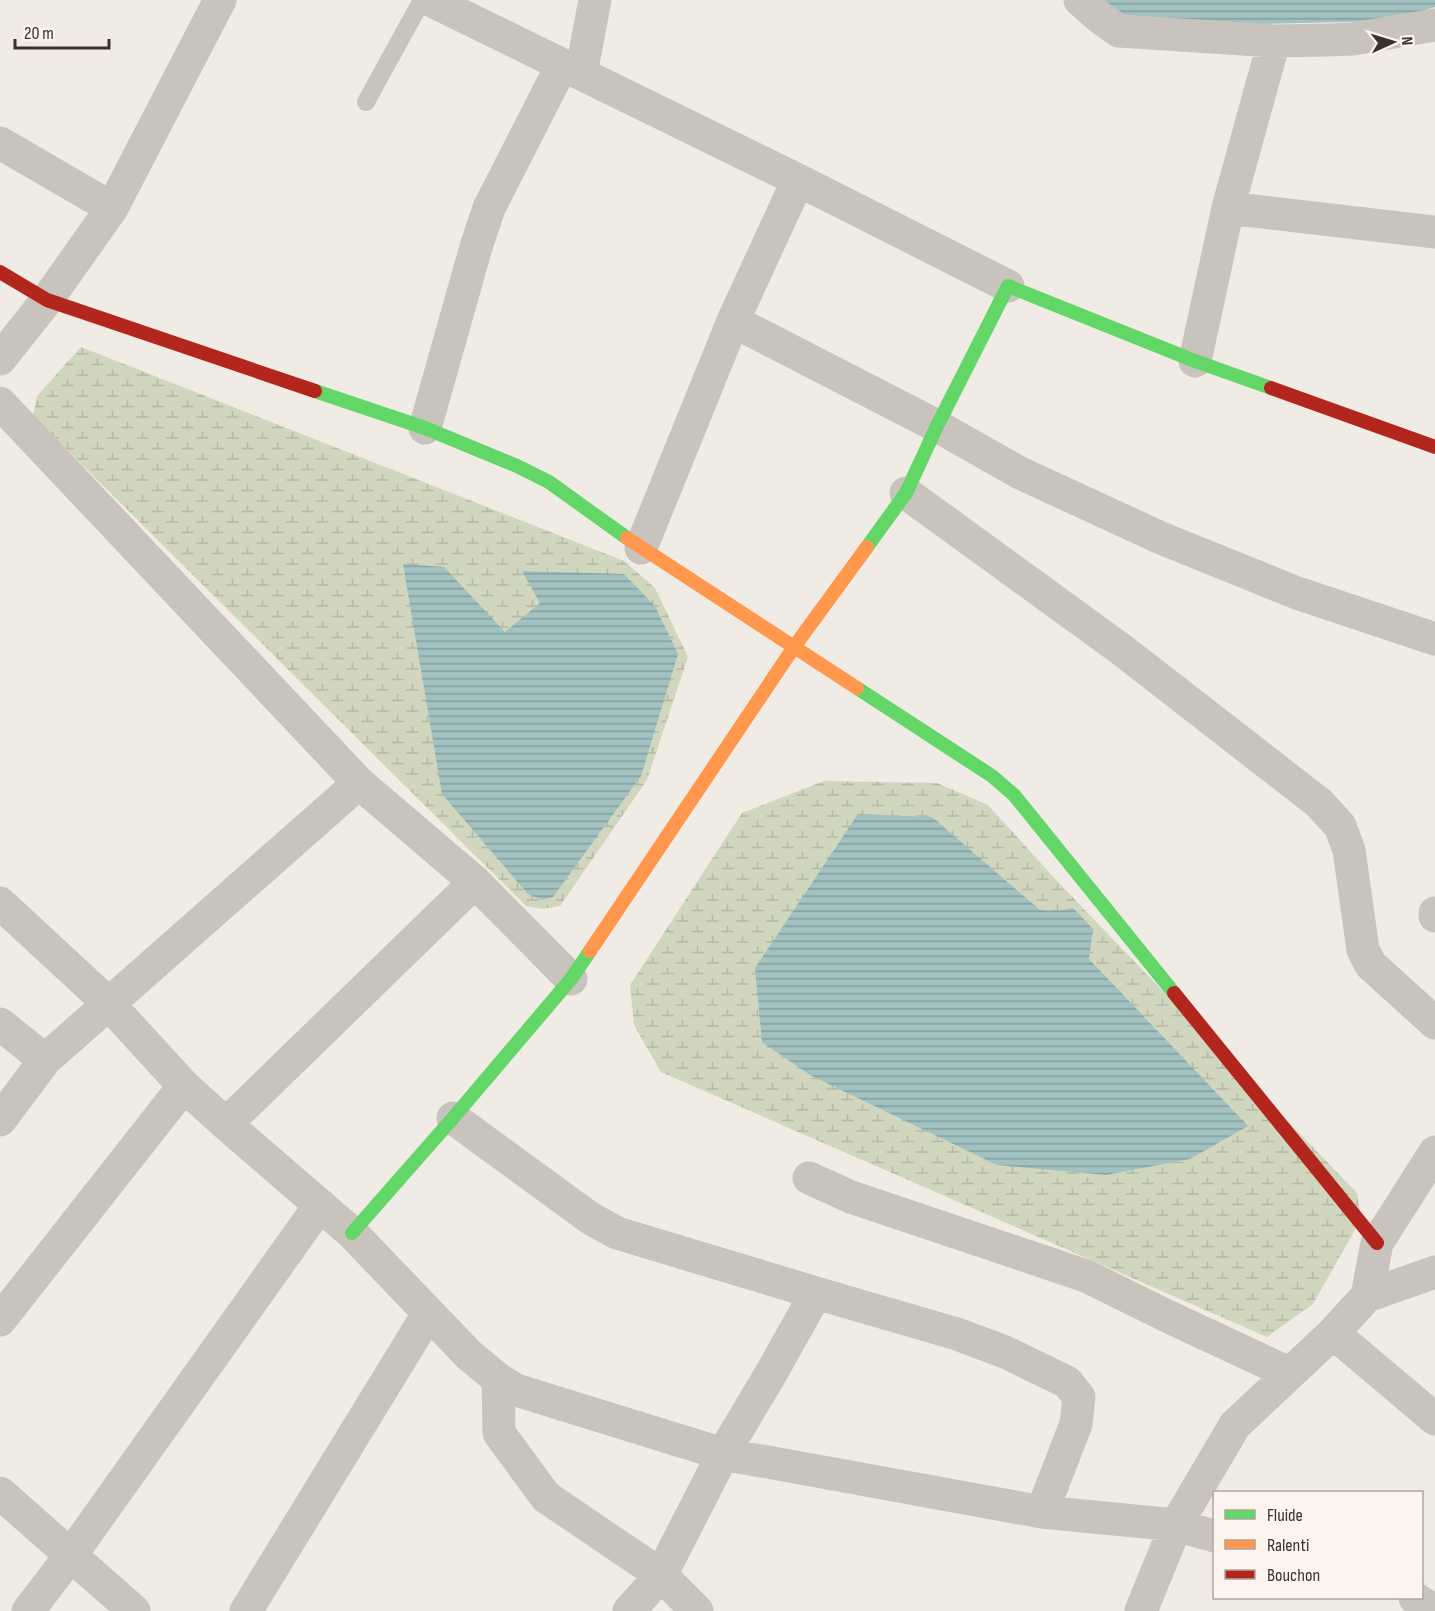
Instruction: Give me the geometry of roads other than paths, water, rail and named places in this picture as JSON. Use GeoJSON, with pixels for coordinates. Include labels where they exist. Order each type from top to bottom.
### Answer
{"type":"FeatureCollection","features":[{"type":"Feature","properties":{"kind":"street"},"geometry":{"type":"LineString","coordinates":[[0,359],[47,300],[112,208],[220,0]]}},
{"type":"Feature","properties":{"kind":"street"},"geometry":{"type":"LineString","coordinates":[[430,0],[798,180],[1008,286],[1195,361],[1435,447]]}},
{"type":"Feature","properties":{"kind":"street"},"geometry":{"type":"LineString","coordinates":[[425,428],[489,208],[571,70],[595,0]]}},
{"type":"Feature","properties":{"kind":"street"},"geometry":{"type":"LineString","coordinates":[[1080,0],[1119,31],[1274,40],[1353,39],[1435,25]]}},
{"type":"Feature","properties":{"kind":"street"},"geometry":{"type":"LineString","coordinates":[[1195,361],[1228,208],[1274,40]]}},
{"type":"Feature","properties":{"kind":"street"},"geometry":{"type":"LineString","coordinates":[[0,142],[112,208]]}},
{"type":"Feature","properties":{"kind":"street"},"geometry":{"type":"LineString","coordinates":[[641,548],[733,321],[798,180]]}},
{"type":"Feature","properties":{"kind":"street"},"geometry":{"type":"LineString","coordinates":[[1228,208],[1435,232]]}},
{"type":"Feature","properties":{"kind":"street"},"geometry":{"type":"LineString","coordinates":[[0,272],[47,300],[425,428],[517,466],[549,482],[641,548],[992,776],[1014,795],[1377,1243]]}},
{"type":"Feature","properties":{"kind":"street"},"geometry":{"type":"LineString","coordinates":[[352,1233],[572,979],[794,647],[906,493],[937,426],[1008,286]]}},
{"type":"Feature","properties":{"kind":"street"},"geometry":{"type":"LineString","coordinates":[[733,321],[937,426],[1020,473],[1161,538],[1298,593],[1435,639]]}},
{"type":"Feature","properties":{"kind":"street"},"geometry":{"type":"LineString","coordinates":[[0,403],[359,783],[475,882],[572,979]]}},
{"type":"Feature","properties":{"kind":"street"},"geometry":{"type":"LineString","coordinates":[[906,493],[1122,650],[1319,803],[1340,826],[1349,850],[1363,950],[1371,965],[1435,1023]]}},
{"type":"Feature","properties":{"kind":"street"},"geometry":{"type":"LineString","coordinates":[[0,1120],[45,1060],[359,783]]}},
{"type":"Feature","properties":{"kind":"street"},"geometry":{"type":"LineString","coordinates":[[226,1124],[475,882]]}},
{"type":"Feature","properties":{"kind":"street"},"geometry":{"type":"LineString","coordinates":[[0,903],[108,1003],[184,1086],[352,1233],[469,1355],[498,1379],[516,1390],[723,1454],[1042,1512],[1176,1525],[1213,1535]]}},
{"type":"Feature","properties":{"kind":"street"},"geometry":{"type":"LineString","coordinates":[[0,1024],[45,1060]]}},
{"type":"Feature","properties":{"kind":"street"},"geometry":{"type":"LineString","coordinates":[[0,1320],[184,1086]]}},
{"type":"Feature","properties":{"kind":"street"},"geometry":{"type":"LineString","coordinates":[[453,1118],[590,1218],[617,1233],[957,1334],[1005,1352],[1067,1382],[1079,1397],[1076,1424],[1042,1512]]}},
{"type":"Feature","properties":{"kind":"street"},"geometry":{"type":"LineString","coordinates":[[1367,1296],[1377,1243],[1435,1152]]}},
{"type":"Feature","properties":{"kind":"street"},"geometry":{"type":"LineString","coordinates":[[809,1178],[851,1197],[1086,1276],[1289,1373]]}},
{"type":"Feature","properties":{"kind":"street"},"geometry":{"type":"LineString","coordinates":[[28,1611],[71,1556],[320,1206]]}},
{"type":"Feature","properties":{"kind":"street"},"geometry":{"type":"LineString","coordinates":[[1141,1611],[1176,1525],[1234,1425],[1334,1333],[1367,1296],[1435,1272]]}},
{"type":"Feature","properties":{"kind":"street"},"geometry":{"type":"LineString","coordinates":[[629,1611],[661,1575],[723,1454],[816,1293]]}},
{"type":"Feature","properties":{"kind":"street"},"geometry":{"type":"LineString","coordinates":[[246,1611],[428,1314]]}},
{"type":"Feature","properties":{"kind":"street"},"geometry":{"type":"LineString","coordinates":[[1334,1333],[1435,1419]]}},
{"type":"Feature","properties":{"kind":"street"},"geometry":{"type":"LineString","coordinates":[[498,1379],[499,1433],[546,1497],[661,1575],[697,1611]]}},
{"type":"Feature","properties":{"kind":"street"},"geometry":{"type":"LineString","coordinates":[[0,1493],[134,1611]]}},
{"type":"Feature","properties":{"kind":"street"},"geometry":{"type":"LineString","coordinates":[[1417,1599],[1434,1611]]}},
{"type":"Feature","properties":{"kind":"lane"},"geometry":{"type":"LineString","coordinates":[[366,102],[422,0]]}},
{"type":"Feature","properties":{"kind":"water"},"geometry":{"type":"Polygon","coordinates":[[[1066,0],[1435,0],[1435,7],[1390,21],[1214,25],[1103,16],[1066,0]]]}},
{"type":"Feature","properties":{"kind":"water"},"geometry":{"type":"Polygon","coordinates":[[[403,564],[444,567],[505,632],[540,603],[522,571],[624,574],[655,606],[678,654],[641,776],[553,897],[542,900],[528,894],[442,794],[403,564]]]}},
{"type":"Feature","properties":{"kind":"water"},"geometry":{"type":"Polygon","coordinates":[[[858,814],[932,817],[1040,910],[1059,911],[1073,908],[1093,929],[1089,959],[1248,1126],[1190,1159],[1106,1175],[997,1165],[810,1075],[762,1042],[755,968],[858,814]]]}}]}
